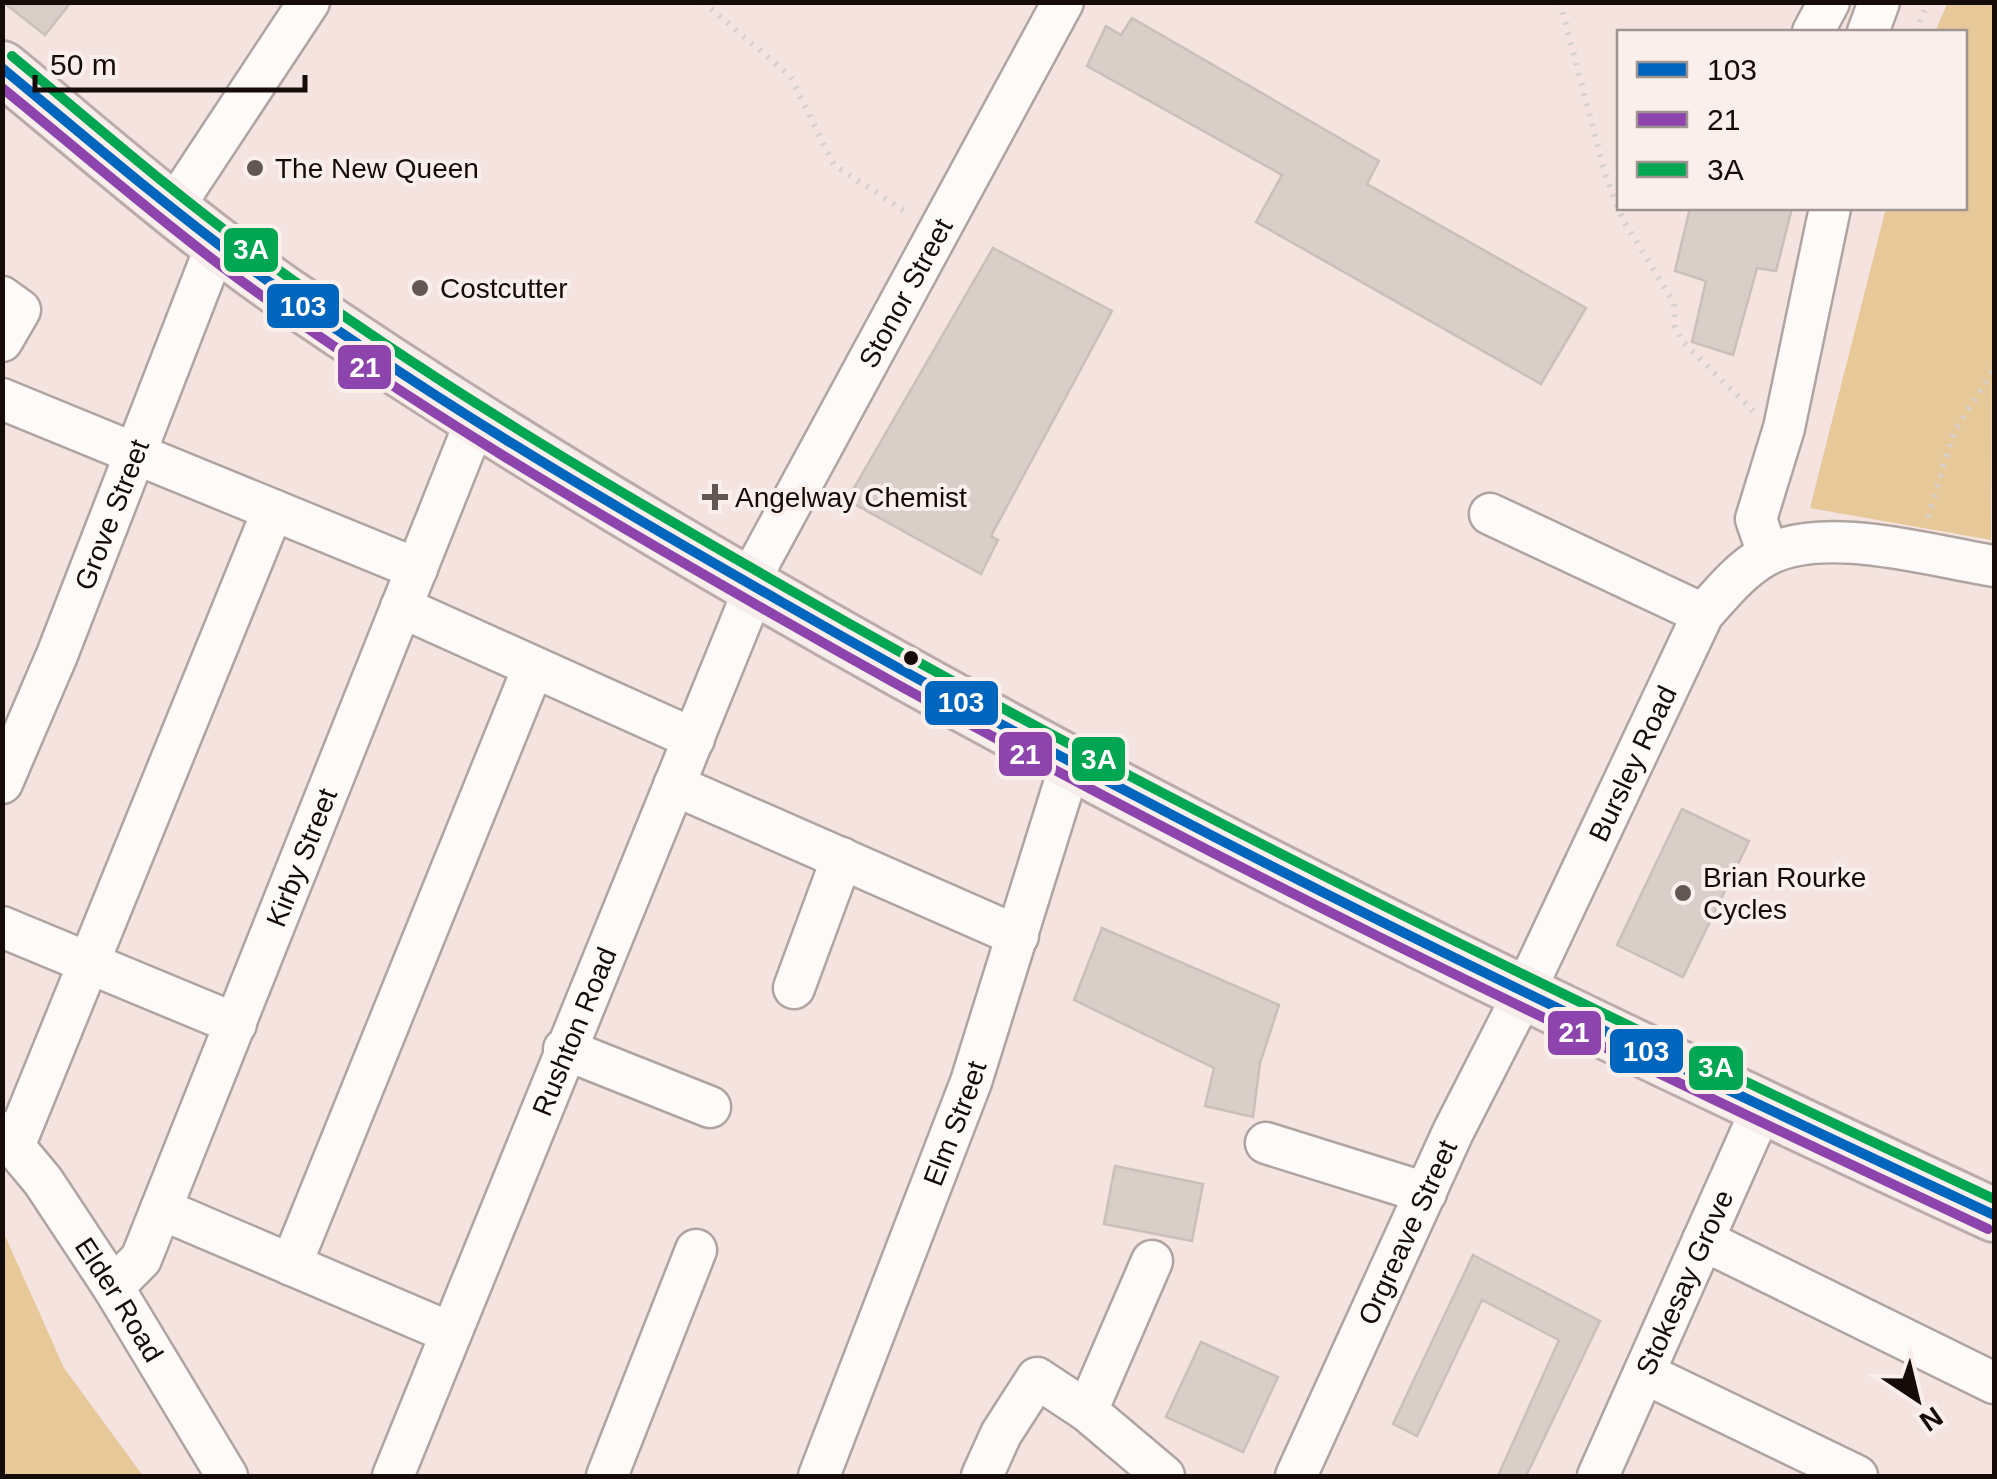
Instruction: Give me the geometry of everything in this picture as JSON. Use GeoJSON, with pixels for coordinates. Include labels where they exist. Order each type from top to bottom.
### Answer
{"type":"FeatureCollection","features":[{"type":"Feature","properties":{"kind":"main road"},"geometry":{"type":"LineString","coordinates":[[4,72],[217,243],[476,420],[598,498],[1070,762],[1524,993],[1994,1216]]}},
{"type":"Feature","properties":{"kind":"street"},"geometry":{"type":"LineString","coordinates":[[173,208],[309,2]]}},
{"type":"Feature","properties":{"kind":"street","name":"Stonor Street"},"geometry":{"type":"LineString","coordinates":[[752,585],[1063,2]]}},
{"type":"Feature","properties":{"kind":"street"},"geometry":{"type":"LineString","coordinates":[[1814,30],[1830,2]]}},
{"type":"Feature","properties":{"kind":"street"},"geometry":{"type":"LineString","coordinates":[[1869,30],[1879,2]]}},
{"type":"Feature","properties":{"kind":"street"},"geometry":{"type":"LineString","coordinates":[[1830,210],[1780,439],[1756,519],[1768,554],[1797,546],[1852,543],[1994,566]]}},
{"type":"Feature","properties":{"kind":"street","name":"Grove Street"},"geometry":{"type":"LineString","coordinates":[[2,783],[136,455],[217,243]]}},
{"type":"Feature","properties":{"kind":"street"},"geometry":{"type":"LineString","coordinates":[[2,296],[20,310],[2,340]]}},
{"type":"Feature","properties":{"kind":"street"},"geometry":{"type":"LineString","coordinates":[[2,399],[416,569]]}},
{"type":"Feature","properties":{"kind":"street","name":"Kirby Street"},"geometry":{"type":"LineString","coordinates":[[113,1287],[142,1259],[476,420]]}},
{"type":"Feature","properties":{"kind":"street"},"geometry":{"type":"LineString","coordinates":[[9,1138],[92,962],[273,510]]}},
{"type":"Feature","properties":{"kind":"street"},"geometry":{"type":"LineString","coordinates":[[1490,514],[1703,614]]}},
{"type":"Feature","properties":{"kind":"street","name":"Bursley Road"},"geometry":{"type":"LineString","coordinates":[[1524,993],[1703,614],[1743,570],[1768,554]]}},
{"type":"Feature","properties":{"kind":"street","name":"Rushton Road"},"geometry":{"type":"LineString","coordinates":[[393,1476],[564,1049],[694,739],[752,585]]}},
{"type":"Feature","properties":{"kind":"street"},"geometry":{"type":"LineString","coordinates":[[401,607],[694,739]]}},
{"type":"Feature","properties":{"kind":"street"},"geometry":{"type":"LineString","coordinates":[[291,1265],[533,668]]}},
{"type":"Feature","properties":{"kind":"street","name":"Elm Street"},"geometry":{"type":"LineString","coordinates":[[819,1476],[971,1082],[1070,762]]}},
{"type":"Feature","properties":{"kind":"street"},"geometry":{"type":"LineString","coordinates":[[674,785],[1018,936]]}},
{"type":"Feature","properties":{"kind":"street"},"geometry":{"type":"LineString","coordinates":[[794,988],[842,858]]}},
{"type":"Feature","properties":{"kind":"street"},"geometry":{"type":"LineString","coordinates":[[2,927],[236,1024]]}},
{"type":"Feature","properties":{"kind":"street","name":"Orgreave Street"},"geometry":{"type":"LineString","coordinates":[[1296,1476],[1426,1193],[1524,993]]}},
{"type":"Feature","properties":{"kind":"street"},"geometry":{"type":"LineString","coordinates":[[564,1049],[710,1108]]}},
{"type":"Feature","properties":{"kind":"street","name":"Stokesay Grove"},"geometry":{"type":"LineString","coordinates":[[1603,1466],[1762,1108]]}},
{"type":"Feature","properties":{"kind":"street","name":"Elder Road"},"geometry":{"type":"LineString","coordinates":[[9,1138],[52,1194],[113,1287],[227,1476]]}},
{"type":"Feature","properties":{"kind":"street"},"geometry":{"type":"LineString","coordinates":[[1266,1143],[1426,1193]]}},
{"type":"Feature","properties":{"kind":"street"},"geometry":{"type":"LineString","coordinates":[[161,1209],[451,1332]]}},
{"type":"Feature","properties":{"kind":"street"},"geometry":{"type":"LineString","coordinates":[[1703,1240],[1994,1383]]}},
{"type":"Feature","properties":{"kind":"street"},"geometry":{"type":"LineString","coordinates":[[607,1476],[696,1250]]}},
{"type":"Feature","properties":{"kind":"street"},"geometry":{"type":"LineString","coordinates":[[1087,1411],[1152,1260]]}},
{"type":"Feature","properties":{"kind":"street"},"geometry":{"type":"LineString","coordinates":[[1644,1373],[1857,1476]]}},
{"type":"Feature","properties":{"kind":"street"},"geometry":{"type":"LineString","coordinates":[[982,1476],[1001,1434],[1037,1378],[1087,1411],[1162,1476]]}},
{"type":"Feature","properties":{"kind":"path"},"geometry":{"type":"LineString","coordinates":[[703,2],[790,76],[834,165],[938,231]]}},
{"type":"Feature","properties":{"kind":"path"},"geometry":{"type":"LineString","coordinates":[[1560,2],[1606,177],[1617,205]]}},
{"type":"Feature","properties":{"kind":"path"},"geometry":{"type":"LineString","coordinates":[[1917,30],[1928,2]]}},
{"type":"Feature","properties":{"kind":"path"},"geometry":{"type":"LineString","coordinates":[[1619,210],[1674,303],[1675,327],[1682,341],[1780,439]]}},
{"type":"Feature","properties":{"kind":"path"},"geometry":{"type":"LineString","coordinates":[[1916,553],[1954,432],[1994,369]]}},
{"type":"Feature","properties":{"kind":"path"},"geometry":{"type":"LineString","coordinates":[[2,1388],[2,1416]]}},
{"type":"Feature","properties":{"kind":"shaded area"},"geometry":{"type":"Polygon","coordinates":[[[1948,2],[1994,3],[1991,540],[1810,508],[1885,210],[1967,210],[1967,30],[1936,30],[1948,2]]]}},
{"type":"Feature","properties":{"kind":"shaded area"},"geometry":{"type":"Polygon","coordinates":[[[2,1229],[64,1368],[143,1476],[3,1476],[2,1229]]]}},
{"type":"Feature","properties":{"kind":"building"},"geometry":{"type":"Polygon","coordinates":[[[3,2],[71,2],[45,35],[3,2]]]}},
{"type":"Feature","properties":{"kind":"building"},"geometry":{"type":"Polygon","coordinates":[[[1132,18],[1379,161],[1367,184],[1586,308],[1541,384],[1256,222],[1282,175],[1087,66],[1106,26],[1121,35],[1132,18]]]}},
{"type":"Feature","properties":{"kind":"building"},"geometry":{"type":"Polygon","coordinates":[[[1690,210],[1791,210],[1776,271],[1757,268],[1733,355],[1692,342],[1706,281],[1675,271],[1690,210]]]}},
{"type":"Feature","properties":{"kind":"building"},"geometry":{"type":"Polygon","coordinates":[[[993,248],[1112,311],[991,536],[998,540],[981,574],[847,500],[993,248]]]}},
{"type":"Feature","properties":{"kind":"building","name":"Brian Rourke Cycles"},"geometry":{"type":"Polygon","coordinates":[[[1682,809],[1749,841],[1683,977],[1617,945],[1682,809]]]}},
{"type":"Feature","properties":{"kind":"building"},"geometry":{"type":"Polygon","coordinates":[[[1102,928],[1279,1005],[1260,1063],[1253,1117],[1205,1106],[1214,1068],[1074,1000],[1102,928]]]}},
{"type":"Feature","properties":{"kind":"building"},"geometry":{"type":"Polygon","coordinates":[[[1115,1166],[1203,1184],[1192,1241],[1104,1224],[1115,1166]]]}},
{"type":"Feature","properties":{"kind":"building"},"geometry":{"type":"Polygon","coordinates":[[[1473,1255],[1600,1321],[1526,1476],[1498,1476],[1559,1340],[1482,1300],[1417,1436],[1393,1424],[1473,1255]]]}},
{"type":"Feature","properties":{"kind":"building"},"geometry":{"type":"Polygon","coordinates":[[[1201,1342],[1278,1377],[1243,1452],[1166,1417],[1201,1342]]]}},
{"type":"Feature","properties":{"kind":"transit line","name":"3A"},"geometry":{"type":"LineString","coordinates":[[12,56],[192,205],[318,298],[517,429],[722,551],[937,673],[1235,831],[1689,1055],[1994,1199]]}},
{"type":"Feature","properties":{"kind":"transit line","name":"103"},"geometry":{"type":"LineString","coordinates":[[2,68],[184,217],[310,311],[510,442],[716,564],[933,687],[1232,846],[1687,1071],[1994,1215]]}},
{"type":"Feature","properties":{"kind":"transit line","name":"21"},"geometry":{"type":"LineString","coordinates":[[2,88],[176,231],[301,324],[504,456],[713,580],[930,703],[1229,861],[1683,1085],[1988,1229]]}},
{"type":"Feature","properties":{"kind":"place","name":"The New Queen"},"geometry":{"type":"Point","coordinates":[255,168]}},
{"type":"Feature","properties":{"kind":"place","name":"Costcutter"},"geometry":{"type":"Point","coordinates":[420,288]}},
{"type":"Feature","properties":{"kind":"place","name":"Angelway Chemist"},"geometry":{"type":"Point","coordinates":[715,497]}},
{"type":"Feature","properties":{"kind":"place","name":"Brian Rourke Cycles"},"geometry":{"type":"Point","coordinates":[1683,893]}}]}
